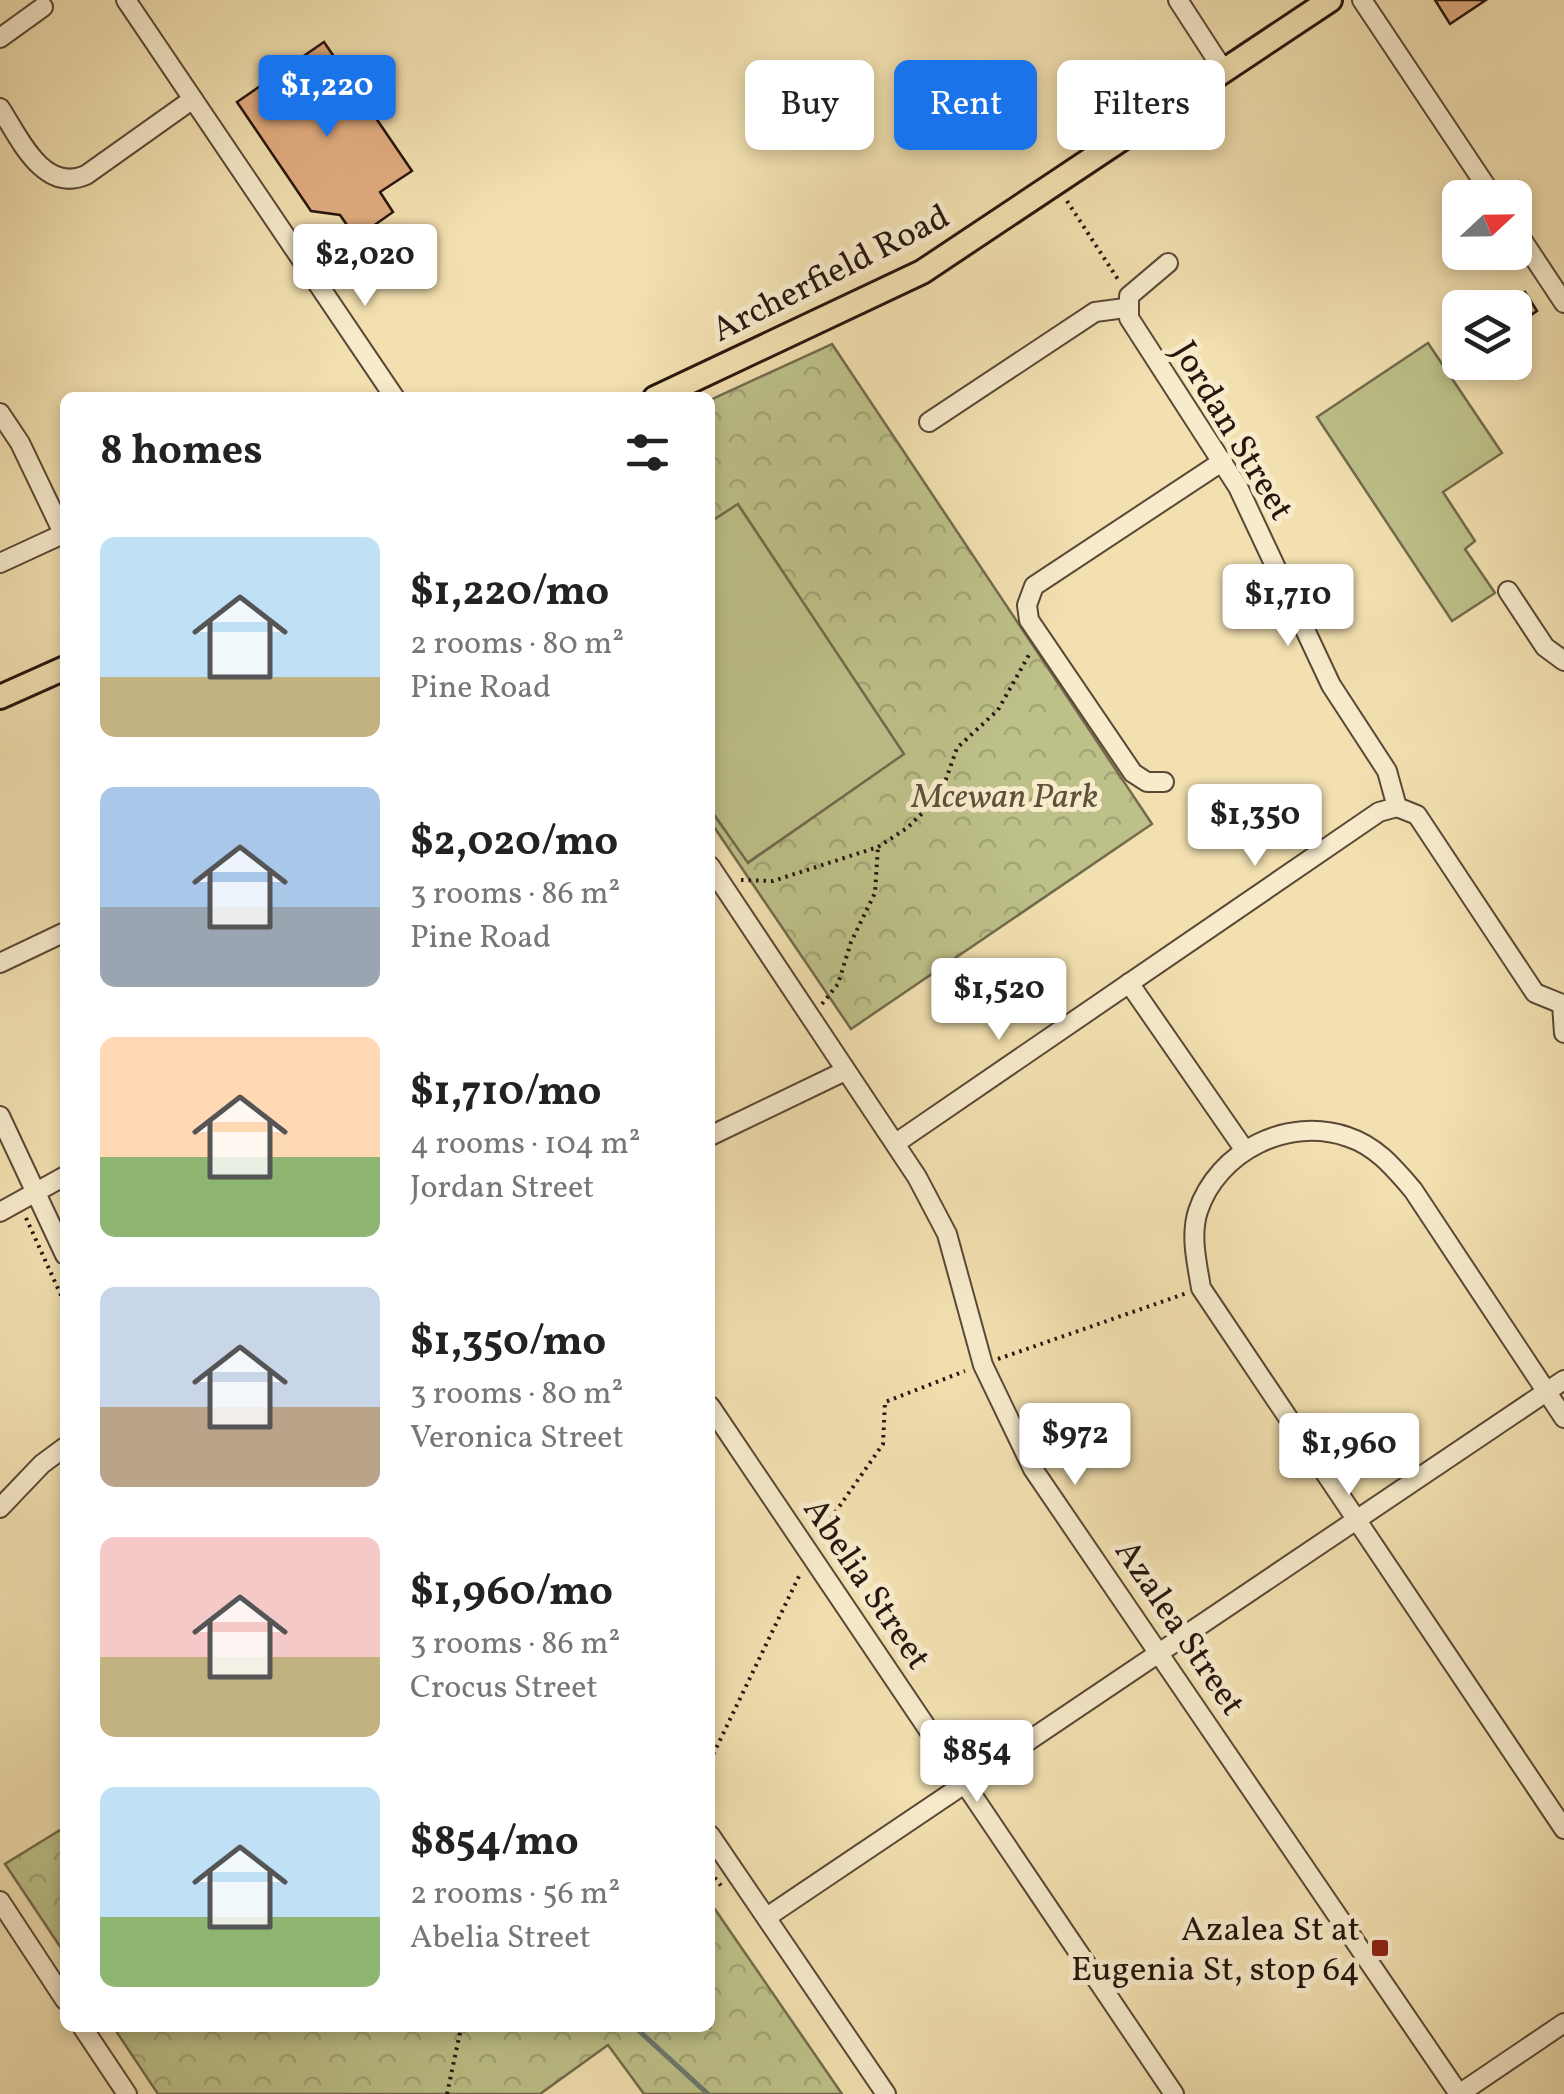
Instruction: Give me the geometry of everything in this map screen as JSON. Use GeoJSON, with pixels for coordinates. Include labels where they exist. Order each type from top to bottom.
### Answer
{"type":"FeatureCollection","features":[{"type":"Feature","properties":{"kind":"main road","name":"Archerfield Road"},"geometry":{"type":"LineString","coordinates":[[1225,70],[1330,0]]}},
{"type":"Feature","properties":{"kind":"main road","name":"Archerfield Road"},"geometry":{"type":"LineString","coordinates":[[667,392],[922,272],[1107,150]]}},
{"type":"Feature","properties":{"kind":"main road"},"geometry":{"type":"LineString","coordinates":[[0,697],[60,670]]}},
{"type":"Feature","properties":{"kind":"street"},"geometry":{"type":"LineString","coordinates":[[126,0],[391,392]]}},
{"type":"Feature","properties":{"kind":"street"},"geometry":{"type":"LineString","coordinates":[[1178,0],[1217,60]]}},
{"type":"Feature","properties":{"kind":"street"},"geometry":{"type":"LineString","coordinates":[[1362,0],[1482,180]]}},
{"type":"Feature","properties":{"kind":"street"},"geometry":{"type":"LineString","coordinates":[[0,38],[44,7]]}},
{"type":"Feature","properties":{"kind":"street"},"geometry":{"type":"LineString","coordinates":[[4,121],[44,170],[70,180],[86,176],[193,99]]}},
{"type":"Feature","properties":{"kind":"street"},"geometry":{"type":"LineString","coordinates":[[1532,254],[1564,302]]}},
{"type":"Feature","properties":{"kind":"street"},"geometry":{"type":"LineString","coordinates":[[929,422],[1095,312],[1127,302],[1168,263]]}},
{"type":"Feature","properties":{"kind":"street","name":"Jordan Street"},"geometry":{"type":"LineString","coordinates":[[1127,302],[1223,461],[1331,685],[1387,771],[1397,807],[1417,814],[1535,993],[1563,1004],[1564,1033]]}},
{"type":"Feature","properties":{"kind":"street"},"geometry":{"type":"LineString","coordinates":[[0,413],[20,443],[60,527]]}},
{"type":"Feature","properties":{"kind":"street"},"geometry":{"type":"LineString","coordinates":[[1164,782],[1147,782],[1133,772],[1041,638],[1030,620],[1027,605],[1034,586],[1223,461]]}},
{"type":"Feature","properties":{"kind":"street"},"geometry":{"type":"LineString","coordinates":[[0,563],[60,537]]}},
{"type":"Feature","properties":{"kind":"street"},"geometry":{"type":"LineString","coordinates":[[1508,591],[1545,647],[1564,661]]}},
{"type":"Feature","properties":{"kind":"street"},"geometry":{"type":"LineString","coordinates":[[896,1143],[1379,812],[1397,807]]}},
{"type":"Feature","properties":{"kind":"street","name":"Azalea Street"},"geometry":{"type":"LineString","coordinates":[[715,878],[896,1143],[947,1234],[983,1365],[1033,1469],[1459,2094]]}},
{"type":"Feature","properties":{"kind":"street"},"geometry":{"type":"LineString","coordinates":[[0,962],[60,934]]}},
{"type":"Feature","properties":{"kind":"street"},"geometry":{"type":"LineString","coordinates":[[1130,983],[1244,1149]]}},
{"type":"Feature","properties":{"kind":"street"},"geometry":{"type":"LineString","coordinates":[[715,1134],[845,1071]]}},
{"type":"Feature","properties":{"kind":"street"},"geometry":{"type":"LineString","coordinates":[[0,1116],[27,1197],[60,1247]]}},
{"type":"Feature","properties":{"kind":"street"},"geometry":{"type":"LineString","coordinates":[[1564,1418],[1413,1190],[1385,1157],[1350,1137],[1318,1130],[1276,1136],[1244,1149],[1217,1174],[1198,1212],[1194,1247],[1201,1288],[1355,1523],[1564,1829]]}},
{"type":"Feature","properties":{"kind":"street"},"geometry":{"type":"LineString","coordinates":[[0,1212],[60,1179]]}},
{"type":"Feature","properties":{"kind":"street"},"geometry":{"type":"LineString","coordinates":[[767,1916],[1564,1380]]}},
{"type":"Feature","properties":{"kind":"street","name":"Abelia Street"},"geometry":{"type":"LineString","coordinates":[[715,1413],[1174,2094]]}},
{"type":"Feature","properties":{"kind":"street"},"geometry":{"type":"LineString","coordinates":[[0,1508],[60,1452]]}},
{"type":"Feature","properties":{"kind":"street"},"geometry":{"type":"LineString","coordinates":[[715,1842],[886,2094]]}},
{"type":"Feature","properties":{"kind":"street"},"geometry":{"type":"LineString","coordinates":[[0,1901],[60,1992]]}},
{"type":"Feature","properties":{"kind":"street"},"geometry":{"type":"LineString","coordinates":[[1459,2094],[1564,2023]]}},
{"type":"Feature","properties":{"kind":"street"},"geometry":{"type":"LineString","coordinates":[[86,2032],[127,2094]]}},
{"type":"Feature","properties":{"kind":"path"},"geometry":{"type":"LineString","coordinates":[[1056,184],[1127,302]]}},
{"type":"Feature","properties":{"kind":"path"},"geometry":{"type":"LineString","coordinates":[[715,874],[774,880],[878,847],[923,815],[940,796],[957,748],[998,710],[1041,638]]}},
{"type":"Feature","properties":{"kind":"path"},"geometry":{"type":"LineString","coordinates":[[814,1021],[838,984],[851,942],[874,893],[878,847]]}},
{"type":"Feature","properties":{"kind":"path"},"geometry":{"type":"LineString","coordinates":[[27,1197],[60,1290]]}},
{"type":"Feature","properties":{"kind":"path"},"geometry":{"type":"LineString","coordinates":[[715,1751],[810,1554],[883,1444],[886,1402],[1201,1288]]}},
{"type":"Feature","properties":{"kind":"path"},"geometry":{"type":"LineString","coordinates":[[447,2094],[460,2032]]}},
{"type":"Feature","properties":{"kind":"green space"},"geometry":{"type":"Polygon","coordinates":[[[1428,343],[1442,364],[1442,380],[1453,380],[1502,453],[1443,492],[1475,541],[1465,549],[1495,593],[1452,621],[1317,417],[1428,343]]]}},
{"type":"Feature","properties":{"kind":"green space","name":"Mcewan Park"},"geometry":{"type":"Polygon","coordinates":[[[832,344],[1152,824],[851,1029],[715,828],[715,816],[748,863],[904,754],[738,504],[715,519],[715,398],[832,344]]]}},
{"type":"Feature","properties":{"kind":"green space"},"geometry":{"type":"Polygon","coordinates":[[[737,503],[905,754],[747,863],[715,816],[715,518],[737,503]]]}},
{"type":"Feature","properties":{"kind":"green space"},"geometry":{"type":"Polygon","coordinates":[[[60,1830],[60,1946],[5,1864],[60,1830]]]}},
{"type":"Feature","properties":{"kind":"green space"},"geometry":{"type":"Polygon","coordinates":[[[715,1909],[842,2094],[644,2094],[608,2045],[540,2094],[158,2094],[117,2032],[715,2032],[715,1909]]]}},
{"type":"Feature","properties":{"kind":"building"},"geometry":{"type":"Polygon","coordinates":[[[1435,0],[1486,0],[1450,24],[1435,0]]]}},
{"type":"Feature","properties":{"kind":"building"},"geometry":{"type":"Polygon","coordinates":[[[324,42],[412,171],[380,192],[393,212],[356,238],[340,215],[311,211],[237,102],[324,42]]]}},
{"type":"Feature","properties":{"kind":"waterway"},"geometry":{"type":"LineString","coordinates":[[640,2032],[708,2094]]}},
{"type":"Feature","properties":{"kind":"place","name":"Azalea St at Eugenia St, stop 64"},"geometry":{"type":"Point","coordinates":[1380,1948]}}]}
